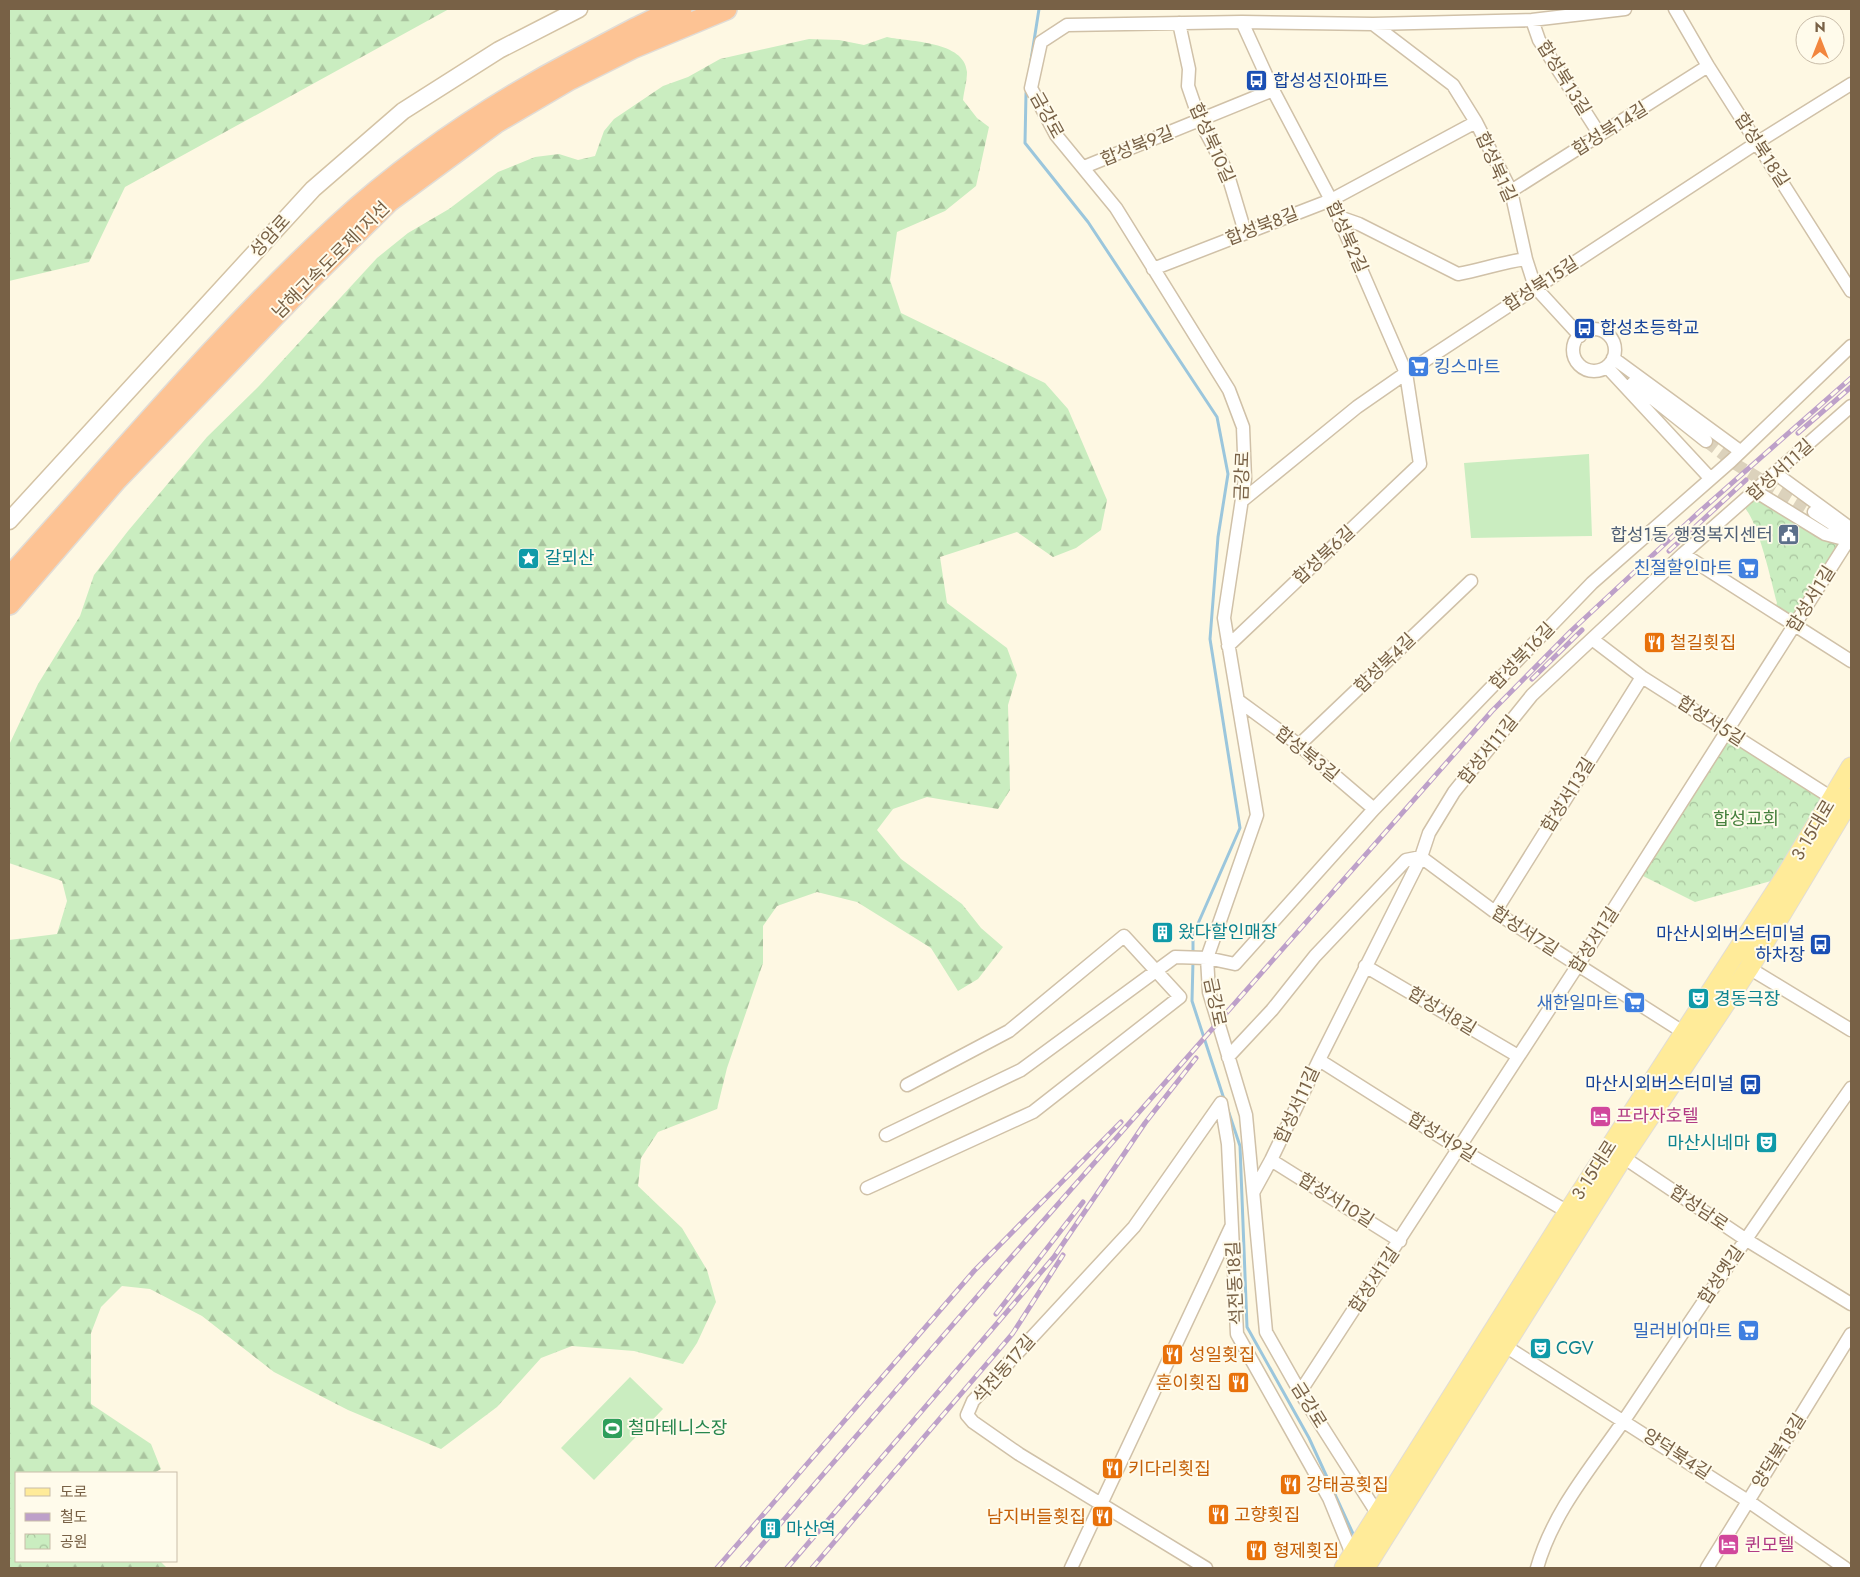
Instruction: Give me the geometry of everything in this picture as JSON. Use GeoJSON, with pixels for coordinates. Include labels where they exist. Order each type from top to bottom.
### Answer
{"type":"FeatureCollection","features":[{"type":"Feature","properties":{"kind":"highway","name":"남해고속도로제1지선"},"geometry":{"type":"LineString","coordinates":[[9,578],[168,400],[339,224],[398,176],[519,90],[607,44],[681,9]]}},
{"type":"Feature","properties":{"kind":"highway","name":"남해고속도로제1지선"},"geometry":{"type":"LineString","coordinates":[[9,604],[116,480],[307,282],[389,201],[495,124],[570,79],[632,48],[726,9]]}},
{"type":"Feature","properties":{"kind":"main road","name":"성암로"},"geometry":{"type":"LineString","coordinates":[[9,521],[313,188],[403,111],[500,50],[579,9]]}},
{"type":"Feature","properties":{"kind":"main road","name":"3·15대로"},"geometry":{"type":"LineString","coordinates":[[1355,1562],[1374,1519],[1683,1032],[1785,877],[1851,767]]}},
{"type":"Feature","properties":{"kind":"main road","name":"3·15대로"},"geometry":{"type":"LineString","coordinates":[[1355,1562],[1383,1539],[1623,1157],[1749,968],[1851,798]]}},
{"type":"Feature","properties":{"kind":"street","name":"금강로"},"geometry":{"type":"LineString","coordinates":[[1374,1519],[1266,1332],[1246,1115],[1208,992],[1205,958],[1257,815],[1224,618],[1245,479],[1242,427],[1229,390],[1116,208],[1056,135],[1031,88],[1041,42],[1067,25],[1242,22],[1373,24],[1532,20],[1625,9]]}},
{"type":"Feature","properties":{"kind":"street","name":"합성북18길"},"geometry":{"type":"LineString","coordinates":[[1675,9],[1708,66],[1851,291]]}},
{"type":"Feature","properties":{"kind":"street","name":"합성북13길"},"geometry":{"type":"LineString","coordinates":[[1532,20],[1539,40],[1600,136]]}},
{"type":"Feature","properties":{"kind":"street","name":"합성북2길"},"geometry":{"type":"LineString","coordinates":[[1242,22],[1273,90],[1339,217],[1406,373],[1420,464]]}},
{"type":"Feature","properties":{"kind":"street","name":"합성북10길"},"geometry":{"type":"LineString","coordinates":[[1180,23],[1189,68],[1188,86],[1200,121],[1227,172],[1245,232]]}},
{"type":"Feature","properties":{"kind":"street","name":"합성북1길"},"geometry":{"type":"LineString","coordinates":[[1373,24],[1453,85],[1476,122],[1511,191],[1526,259],[1535,287],[1580,336]]}},
{"type":"Feature","properties":{"kind":"street","name":"합성북14길"},"geometry":{"type":"LineString","coordinates":[[1511,191],[1708,66]]}},
{"type":"Feature","properties":{"kind":"street","name":"합성북15길"},"geometry":{"type":"LineString","coordinates":[[1243,500],[1357,407],[1406,373],[1758,142],[1851,84]]}},
{"type":"Feature","properties":{"kind":"street","name":"합성북9길"},"geometry":{"type":"LineString","coordinates":[[1084,167],[1273,90]]}},
{"type":"Feature","properties":{"kind":"street","name":"합성북8길"},"geometry":{"type":"LineString","coordinates":[[1153,268],[1331,200],[1476,122]]}},
{"type":"Feature","properties":{"kind":"street"},"geometry":{"type":"LineString","coordinates":[[1339,217],[1359,224],[1458,274],[1504,261],[1526,259]]}},
{"type":"Feature","properties":{"kind":"street"},"geometry":{"type":"LineString","coordinates":[[1610,363],[1595,371],[1588,370],[1578,363],[1573,351],[1574,345],[1580,336],[1588,330],[1603,332],[1613,342],[1610,363],[1710,478]]}},
{"type":"Feature","properties":{"kind":"street","name":"합성북16길"},"geometry":{"type":"LineString","coordinates":[[1205,958],[1234,964],[1374,809],[1592,583],[1740,451],[1851,346]]}},
{"type":"Feature","properties":{"kind":"street"},"geometry":{"type":"LineString","coordinates":[[1610,363],[1706,442]]}},
{"type":"Feature","properties":{"kind":"street"},"geometry":{"type":"LineString","coordinates":[[1610,363],[1740,451]]}},
{"type":"Feature","properties":{"kind":"street","name":"합성서11길"},"geometry":{"type":"LineString","coordinates":[[1254,1191],[1271,1160],[1365,966],[1421,858],[1430,833],[1454,792],[1532,695],[1683,554],[1851,406]]}},
{"type":"Feature","properties":{"kind":"street","name":"합성북6길"},"geometry":{"type":"LineString","coordinates":[[1228,646],[1420,464]]}},
{"type":"Feature","properties":{"kind":"street"},"geometry":{"type":"LineString","coordinates":[[1776,474],[1846,525],[1849,535]]}},
{"type":"Feature","properties":{"kind":"street"},"geometry":{"type":"LineString","coordinates":[[1755,491],[1825,534],[1840,538],[1849,535]]}},
{"type":"Feature","properties":{"kind":"street"},"geometry":{"type":"LineString","coordinates":[[1814,512],[1849,535]]}},
{"type":"Feature","properties":{"kind":"street","name":"합성서1길"},"geometry":{"type":"LineString","coordinates":[[1300,1392],[1578,965],[1794,626],[1849,535]]}},
{"type":"Feature","properties":{"kind":"street"},"geometry":{"type":"LineString","coordinates":[[1683,554],[1851,661]]}},
{"type":"Feature","properties":{"kind":"street","name":"합성북4길"},"geometry":{"type":"LineString","coordinates":[[1299,745],[1471,581]]}},
{"type":"Feature","properties":{"kind":"street","name":"합성서5길"},"geometry":{"type":"LineString","coordinates":[[1592,638],[1642,677],[1832,798]]}},
{"type":"Feature","properties":{"kind":"street","name":"합성서13길"},"geometry":{"type":"LineString","coordinates":[[1495,912],[1642,677]]}},
{"type":"Feature","properties":{"kind":"street","name":"합성북3길"},"geometry":{"type":"LineString","coordinates":[[1239,701],[1299,745],[1374,809]]}},
{"type":"Feature","properties":{"kind":"street"},"geometry":{"type":"LineString","coordinates":[[1228,1057],[1272,1010],[1315,956],[1406,860],[1421,858]]}},
{"type":"Feature","properties":{"kind":"street","name":"합성서7길"},"geometry":{"type":"LineString","coordinates":[[1421,858],[1495,912],[1683,1032]]}},
{"type":"Feature","properties":{"kind":"street"},"geometry":{"type":"LineString","coordinates":[[867,1188],[1033,1112],[1180,997],[1124,936],[1009,1031],[907,1085]]}},
{"type":"Feature","properties":{"kind":"street"},"geometry":{"type":"LineString","coordinates":[[886,1135],[1021,1070],[1175,957],[1205,958]]}},
{"type":"Feature","properties":{"kind":"street","name":"합성서8길"},"geometry":{"type":"LineString","coordinates":[[1365,966],[1518,1056]]}},
{"type":"Feature","properties":{"kind":"street"},"geometry":{"type":"LineString","coordinates":[[1749,968],[1851,1030]]}},
{"type":"Feature","properties":{"kind":"street","name":"합성서9길"},"geometry":{"type":"LineString","coordinates":[[1319,1060],[1458,1148],[1568,1212]]}},
{"type":"Feature","properties":{"kind":"street","name":"합성옛길"},"geometry":{"type":"LineString","coordinates":[[1537,1568],[1542,1551],[1574,1488],[1624,1420],[1745,1239],[1851,1088]]}},
{"type":"Feature","properties":{"kind":"street","name":"석전동18길"},"geometry":{"type":"LineString","coordinates":[[1221,1103],[1228,1144],[1237,1334],[1328,1498],[1355,1562]]}},
{"type":"Feature","properties":{"kind":"street","name":"석전동17길"},"geometry":{"type":"LineString","coordinates":[[1198,1566],[1019,1454],[973,1422],[967,1415],[973,1401],[1134,1227],[1221,1103]]}},
{"type":"Feature","properties":{"kind":"street","name":"합성남로"},"geometry":{"type":"LineString","coordinates":[[1623,1157],[1745,1239],[1851,1304]]}},
{"type":"Feature","properties":{"kind":"street","name":"합성서10길"},"geometry":{"type":"LineString","coordinates":[[1271,1160],[1400,1241]]}},
{"type":"Feature","properties":{"kind":"street"},"geometry":{"type":"LineString","coordinates":[[1071,1568],[1232,1225]]}},
{"type":"Feature","properties":{"kind":"street","name":"양덕북18길"},"geometry":{"type":"LineString","coordinates":[[1707,1568],[1851,1334]]}},
{"type":"Feature","properties":{"kind":"street","name":"양덕북4길"},"geometry":{"type":"LineString","coordinates":[[1505,1346],[1624,1420],[1846,1568]]}},
{"type":"Feature","properties":{"kind":"street"},"geometry":{"type":"LineString","coordinates":[[1846,1568],[1851,1560]]}},
{"type":"Feature","properties":{"kind":"green space"},"geometry":{"type":"Polygon","coordinates":[[[9,9],[449,9],[125,187],[89,262],[9,281],[9,9]]]}},
{"type":"Feature","properties":{"kind":"green space"},"geometry":{"type":"Polygon","coordinates":[[[887,37],[935,45],[957,54],[964,62],[967,72],[963,100],[977,118],[989,127],[976,186],[945,211],[897,232],[890,280],[901,313],[1045,383],[1068,409],[1107,500],[1101,530],[1076,548],[1053,557],[1017,532],[940,557],[947,603],[1007,648],[1017,675],[1008,705],[1010,790],[998,809],[927,797],[893,809],[877,830],[901,859],[962,904],[981,928],[1003,947],[978,979],[958,991],[931,948],[857,902],[817,892],[777,906],[763,926],[763,963],[727,1068],[717,1109],[658,1132],[641,1158],[638,1186],[682,1228],[707,1270],[716,1302],[697,1343],[683,1364],[634,1351],[572,1346],[541,1358],[497,1407],[441,1449],[348,1410],[274,1372],[202,1316],[150,1289],[122,1286],[101,1307],[91,1333],[91,1404],[151,1444],[161,1469],[156,1472],[15,1472],[15,1562],[161,1562],[167,1568],[9,1568],[9,940],[57,934],[67,901],[62,881],[9,863],[9,745],[38,684],[80,616],[94,575],[128,531],[207,437],[259,386],[377,258],[408,233],[449,209],[498,172],[535,157],[559,154],[578,160],[595,156],[604,131],[614,119],[663,86],[688,77],[720,59],[809,39],[839,40],[864,45],[887,37]]]}},
{"type":"Feature","properties":{"kind":"green space"},"geometry":{"type":"Polygon","coordinates":[[[1589,454],[1592,536],[1471,538],[1464,463],[1589,454]]]}},
{"type":"Feature","properties":{"kind":"green space"},"geometry":{"type":"Polygon","coordinates":[[[1755,491],[1825,534],[1847,533],[1794,626],[1773,612],[1777,603],[1763,551],[1754,524],[1743,506],[1755,491]]]}},
{"type":"Feature","properties":{"kind":"green space","name":"합성교회"},"geometry":{"type":"Polygon","coordinates":[[[1727,732],[1832,798],[1785,877],[1695,902],[1637,873],[1727,732]]]}},
{"type":"Feature","properties":{"kind":"green space","name":"철마테니스장"},"geometry":{"type":"Polygon","coordinates":[[[630,1377],[663,1409],[594,1480],[561,1448],[630,1377]]]}},
{"type":"Feature","properties":{"kind":"waterway"},"geometry":{"type":"LineString","coordinates":[[1031,60],[1039,9]]}},
{"type":"Feature","properties":{"kind":"waterway"},"geometry":{"type":"LineString","coordinates":[[1026,93],[1025,143],[1088,222],[1217,417],[1228,474],[1218,537],[1210,639],[1240,828],[1193,935],[1193,955]]}},
{"type":"Feature","properties":{"kind":"waterway"},"geometry":{"type":"LineString","coordinates":[[1193,961],[1192,1001],[1224,1099]]}},
{"type":"Feature","properties":{"kind":"waterway"},"geometry":{"type":"LineString","coordinates":[[1228,1110],[1240,1146],[1247,1327],[1309,1438],[1355,1538]]}},
{"type":"Feature","properties":{"kind":"tunnel"},"geometry":{"type":"LineString","coordinates":[[1706,441],[1737,465],[1814,512]]}},
{"type":"Feature","properties":{"kind":"railway"},"geometry":{"type":"LineString","coordinates":[[742,1568],[1008,1261],[1492,711],[1571,631],[1698,513],[1851,378]]}},
{"type":"Feature","properties":{"kind":"railway"},"geometry":{"type":"LineString","coordinates":[[1798,433],[1851,387]]}},
{"type":"Feature","properties":{"kind":"railway"},"geometry":{"type":"LineString","coordinates":[[1669,551],[1746,480]]}},
{"type":"Feature","properties":{"kind":"railway"},"geometry":{"type":"LineString","coordinates":[[1532,679],[1582,630]]}},
{"type":"Feature","properties":{"kind":"railway"},"geometry":{"type":"LineString","coordinates":[[787,1568],[1054,1257],[1145,1123],[1196,1058]]}},
{"type":"Feature","properties":{"kind":"railway"},"geometry":{"type":"LineString","coordinates":[[717,1568],[974,1271],[1121,1122]]}},
{"type":"Feature","properties":{"kind":"railway"},"geometry":{"type":"LineString","coordinates":[[996,1314],[1083,1202]]}},
{"type":"Feature","properties":{"kind":"railway"},"geometry":{"type":"LineString","coordinates":[[812,1568],[1013,1333],[1063,1255]]}},
{"type":"Feature","properties":{"kind":"place","name":"합성성진아파트"},"geometry":{"type":"Point","coordinates":[1257,81]}},
{"type":"Feature","properties":{"kind":"place","name":"합성초등학교"},"geometry":{"type":"Point","coordinates":[1584,328]}},
{"type":"Feature","properties":{"kind":"place","name":"킹스마트"},"geometry":{"type":"Point","coordinates":[1418,367]}},
{"type":"Feature","properties":{"kind":"place","name":"합성1동 행정복지센터"},"geometry":{"type":"Point","coordinates":[1789,535]}},
{"type":"Feature","properties":{"kind":"place","name":"갈뫼산"},"geometry":{"type":"Point","coordinates":[529,558]}},
{"type":"Feature","properties":{"kind":"place","name":"친절할인마트"},"geometry":{"type":"Point","coordinates":[1749,568]}},
{"type":"Feature","properties":{"kind":"place","name":"철길횟집"},"geometry":{"type":"Point","coordinates":[1654,643]}},
{"type":"Feature","properties":{"kind":"place","name":"왔다할인매장"},"geometry":{"type":"Point","coordinates":[1162,932]}},
{"type":"Feature","properties":{"kind":"place","name":"마산시외버스터미널 하차장"},"geometry":{"type":"Point","coordinates":[1821,944]}},
{"type":"Feature","properties":{"kind":"place","name":"경동극장"},"geometry":{"type":"Point","coordinates":[1698,999]}},
{"type":"Feature","properties":{"kind":"place","name":"새한일마트"},"geometry":{"type":"Point","coordinates":[1635,1003]}},
{"type":"Feature","properties":{"kind":"place","name":"마산시외버스터미널"},"geometry":{"type":"Point","coordinates":[1750,1084]}},
{"type":"Feature","properties":{"kind":"place","name":"프라자호텔"},"geometry":{"type":"Point","coordinates":[1600,1116]}},
{"type":"Feature","properties":{"kind":"place","name":"마산시네마"},"geometry":{"type":"Point","coordinates":[1766,1143]}},
{"type":"Feature","properties":{"kind":"place","name":"밀러비어마트"},"geometry":{"type":"Point","coordinates":[1748,1331]}},
{"type":"Feature","properties":{"kind":"place","name":"CGV"},"geometry":{"type":"Point","coordinates":[1540,1348]}},
{"type":"Feature","properties":{"kind":"place","name":"성일횟집"},"geometry":{"type":"Point","coordinates":[1173,1355]}},
{"type":"Feature","properties":{"kind":"place","name":"훈이횟집"},"geometry":{"type":"Point","coordinates":[1238,1383]}},
{"type":"Feature","properties":{"kind":"place","name":"철마테니스장"},"geometry":{"type":"Point","coordinates":[612,1428]}},
{"type":"Feature","properties":{"kind":"place","name":"키다리횟집"},"geometry":{"type":"Point","coordinates":[1112,1469]}},
{"type":"Feature","properties":{"kind":"place","name":"강태공횟집"},"geometry":{"type":"Point","coordinates":[1290,1485]}},
{"type":"Feature","properties":{"kind":"place","name":"고향횟집"},"geometry":{"type":"Point","coordinates":[1218,1515]}},
{"type":"Feature","properties":{"kind":"place","name":"남지버들횟집"},"geometry":{"type":"Point","coordinates":[1102,1517]}},
{"type":"Feature","properties":{"kind":"place","name":"마산역"},"geometry":{"type":"Point","coordinates":[770,1529]}},
{"type":"Feature","properties":{"kind":"place","name":"퀸모텔"},"geometry":{"type":"Point","coordinates":[1729,1545]}},
{"type":"Feature","properties":{"kind":"place","name":"형제횟집"},"geometry":{"type":"Point","coordinates":[1257,1551]}}]}
